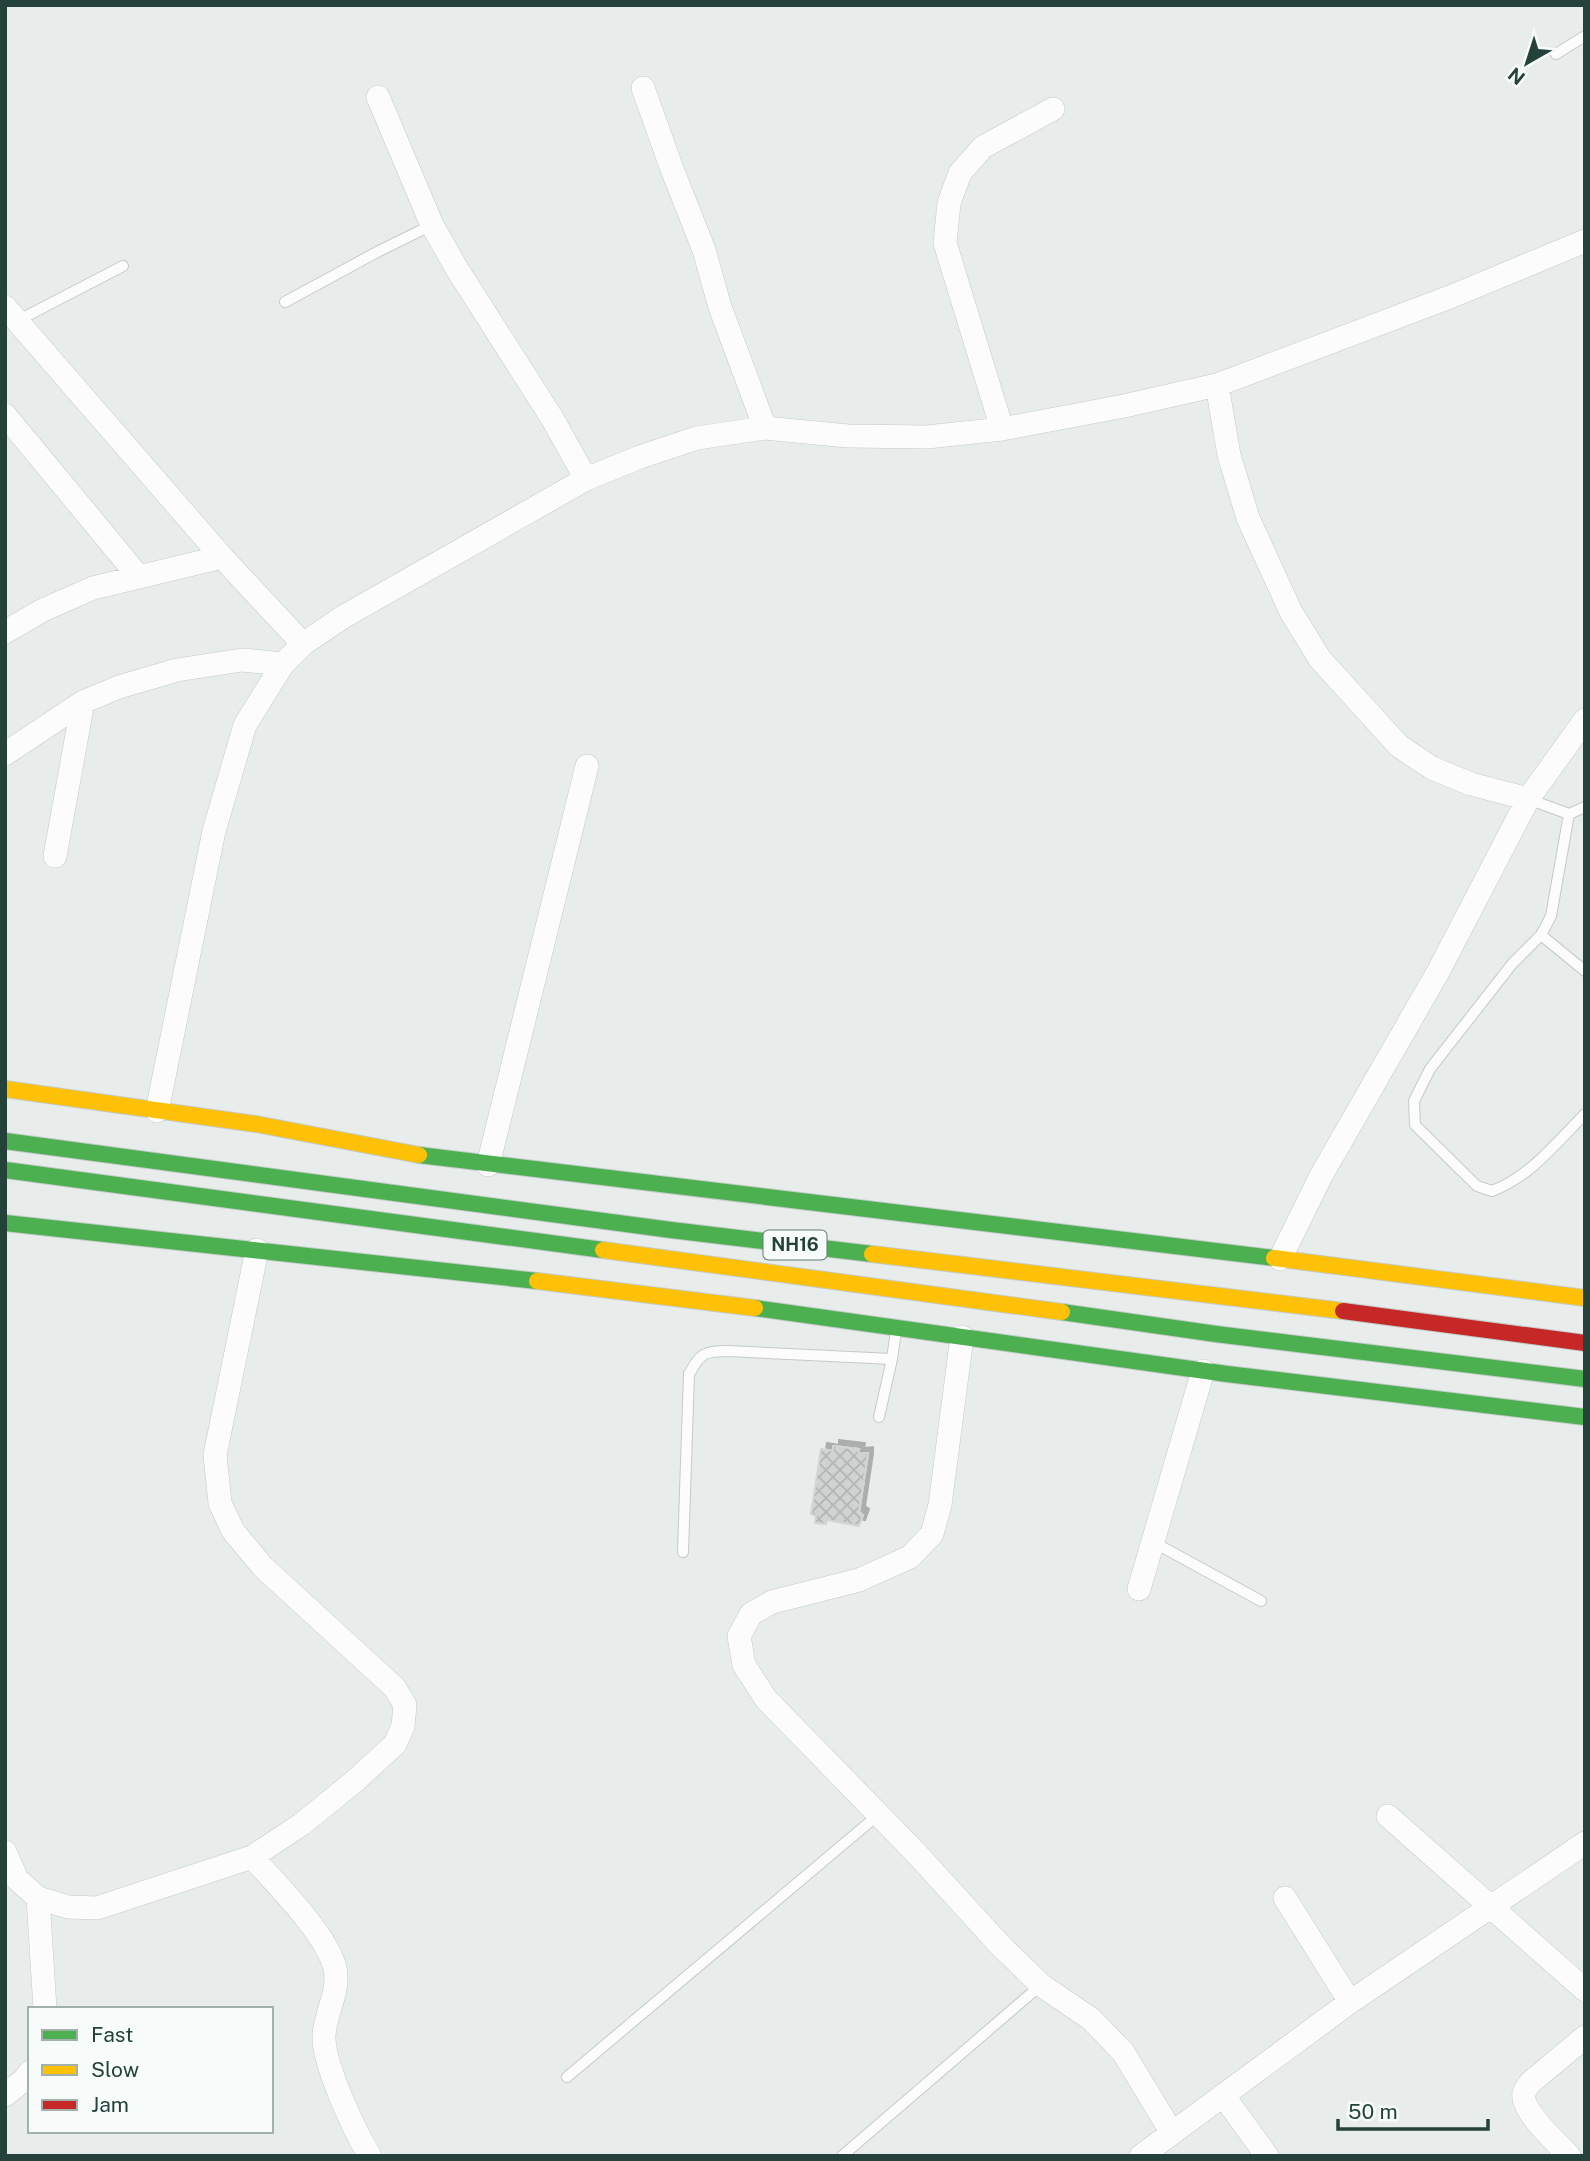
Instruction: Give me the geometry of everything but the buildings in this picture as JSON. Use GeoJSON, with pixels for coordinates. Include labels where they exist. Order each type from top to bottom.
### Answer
{"type":"FeatureCollection","features":[{"type":"Feature","properties":{"kind":"main road"},"geometry":{"type":"LineString","coordinates":[[5,1090],[256,1124],[488,1165],[1097,1235],[1585,1298]]}},
{"type":"Feature","properties":{"kind":"main road","name":"NH16"},"geometry":{"type":"LineString","coordinates":[[5,1141],[658,1229],[1262,1300],[1585,1343]]}},
{"type":"Feature","properties":{"kind":"main road","name":"NH16"},"geometry":{"type":"LineString","coordinates":[[5,1170],[1216,1334],[1585,1379]]}},
{"type":"Feature","properties":{"kind":"main road"},"geometry":{"type":"LineString","coordinates":[[5,1223],[631,1291],[1203,1371],[1585,1417]]}},
{"type":"Feature","properties":{"kind":"street"},"geometry":{"type":"LineString","coordinates":[[643,88],[704,250],[720,307],[765,428]]}},
{"type":"Feature","properties":{"kind":"street"},"geometry":{"type":"LineString","coordinates":[[378,97],[432,225],[552,418],[586,479]]}},
{"type":"Feature","properties":{"kind":"street"},"geometry":{"type":"LineString","coordinates":[[1002,429],[945,243],[949,204],[960,173],[983,147],[1053,109]]}},
{"type":"Feature","properties":{"kind":"street"},"geometry":{"type":"LineString","coordinates":[[157,1111],[214,831],[245,725],[283,664],[303,644],[343,617],[586,479],[697,438],[765,428],[848,436],[927,437],[1002,429],[1124,406],[1216,385],[1450,297],[1585,241]]}},
{"type":"Feature","properties":{"kind":"street"},"geometry":{"type":"LineString","coordinates":[[11,314],[222,557],[303,644]]}},
{"type":"Feature","properties":{"kind":"street"},"geometry":{"type":"LineString","coordinates":[[1216,385],[1229,455],[1248,518],[1290,612],[1320,659],[1399,746],[1432,768],[1471,784],[1528,799]]}},
{"type":"Feature","properties":{"kind":"street"},"geometry":{"type":"LineString","coordinates":[[5,415],[139,577]]}},
{"type":"Feature","properties":{"kind":"street"},"geometry":{"type":"LineString","coordinates":[[5,632],[43,610],[93,588],[222,557]]}},
{"type":"Feature","properties":{"kind":"street"},"geometry":{"type":"LineString","coordinates":[[5,754],[83,702],[119,687],[177,670],[242,660],[283,664]]}},
{"type":"Feature","properties":{"kind":"street"},"geometry":{"type":"LineString","coordinates":[[55,856],[83,702]]}},
{"type":"Feature","properties":{"kind":"street"},"geometry":{"type":"LineString","coordinates":[[1280,1259],[1322,1174],[1438,972],[1528,799],[1585,720]]}},
{"type":"Feature","properties":{"kind":"street"},"geometry":{"type":"LineString","coordinates":[[488,1165],[587,766]]}},
{"type":"Feature","properties":{"kind":"street"},"geometry":{"type":"LineString","coordinates":[[5,1852],[17,1879],[38,1898],[68,1907],[97,1908],[252,1857],[302,1824],[356,1780],[395,1744],[403,1726],[405,1705],[395,1688],[263,1567],[233,1531],[220,1503],[215,1455],[257,1250]]}},
{"type":"Feature","properties":{"kind":"street"},"geometry":{"type":"LineString","coordinates":[[962,1337],[940,1506],[932,1534],[911,1557],[859,1580],[772,1601],[751,1614],[739,1636],[744,1665],[766,1699],[999,1944],[1041,1984],[1091,2019],[1123,2052],[1172,2133]]}},
{"type":"Feature","properties":{"kind":"street"},"geometry":{"type":"LineString","coordinates":[[1139,1588],[1203,1371]]}},
{"type":"Feature","properties":{"kind":"street"},"geometry":{"type":"LineString","coordinates":[[1388,1816],[1585,1990]]}},
{"type":"Feature","properties":{"kind":"street"},"geometry":{"type":"LineString","coordinates":[[1141,2156],[1350,2001],[1585,1843]]}},
{"type":"Feature","properties":{"kind":"street"},"geometry":{"type":"LineString","coordinates":[[252,1857],[323,1942],[334,1967],[337,1988],[327,2015],[324,2037],[327,2058],[356,2134],[370,2156]]}},
{"type":"Feature","properties":{"kind":"street"},"geometry":{"type":"LineString","coordinates":[[38,1898],[45,2007]]}},
{"type":"Feature","properties":{"kind":"street"},"geometry":{"type":"LineString","coordinates":[[1285,1898],[1350,2001]]}},
{"type":"Feature","properties":{"kind":"street"},"geometry":{"type":"LineString","coordinates":[[1569,2156],[1531,2114],[1524,2103],[1524,2091],[1530,2083],[1585,2038]]}},
{"type":"Feature","properties":{"kind":"street"},"geometry":{"type":"LineString","coordinates":[[5,2095],[28,2075]]}},
{"type":"Feature","properties":{"kind":"street"},"geometry":{"type":"LineString","coordinates":[[1223,2095],[1267,2156]]}},
{"type":"Feature","properties":{"kind":"lane"},"geometry":{"type":"LineString","coordinates":[[1556,54],[1585,36]]}},
{"type":"Feature","properties":{"kind":"lane"},"geometry":{"type":"LineString","coordinates":[[285,302],[432,225]]}},
{"type":"Feature","properties":{"kind":"lane"},"geometry":{"type":"LineString","coordinates":[[11,314],[123,266]]}},
{"type":"Feature","properties":{"kind":"lane"},"geometry":{"type":"LineString","coordinates":[[1528,799],[1569,814],[1585,807]]}},
{"type":"Feature","properties":{"kind":"lane"},"geometry":{"type":"LineString","coordinates":[[1569,814],[1551,916],[1541,935],[1512,964],[1430,1069],[1414,1101],[1415,1125],[1477,1186],[1492,1191],[1509,1185],[1533,1166],[1585,1114]]}},
{"type":"Feature","properties":{"kind":"lane"},"geometry":{"type":"LineString","coordinates":[[1541,935],[1585,971]]}},
{"type":"Feature","properties":{"kind":"lane"},"geometry":{"type":"LineString","coordinates":[[879,1417],[896,1328]]}},
{"type":"Feature","properties":{"kind":"lane"},"geometry":{"type":"LineString","coordinates":[[683,1552],[689,1374],[698,1357],[709,1351],[728,1351],[892,1359]]}},
{"type":"Feature","properties":{"kind":"lane"},"geometry":{"type":"LineString","coordinates":[[1153,1542],[1261,1601]]}},
{"type":"Feature","properties":{"kind":"lane"},"geometry":{"type":"LineString","coordinates":[[567,2077],[878,1815]]}},
{"type":"Feature","properties":{"kind":"lane"},"geometry":{"type":"LineString","coordinates":[[842,2156],[1041,1984]]}},
{"type":"Feature","properties":{"kind":"traffic: fast"},"geometry":{"type":"LineString","coordinates":[[5,1141],[671,1230],[872,1254]]}},
{"type":"Feature","properties":{"kind":"traffic: fast"},"geometry":{"type":"LineString","coordinates":[[419,1155],[1274,1258]]}},
{"type":"Feature","properties":{"kind":"traffic: fast"},"geometry":{"type":"LineString","coordinates":[[5,1170],[603,1250]]}},
{"type":"Feature","properties":{"kind":"traffic: fast"},"geometry":{"type":"LineString","coordinates":[[5,1223],[537,1281]]}},
{"type":"Feature","properties":{"kind":"traffic: fast"},"geometry":{"type":"LineString","coordinates":[[755,1308],[1227,1374],[1585,1417]]}},
{"type":"Feature","properties":{"kind":"traffic: fast"},"geometry":{"type":"LineString","coordinates":[[1062,1312],[1216,1334],[1585,1379]]}},
{"type":"Feature","properties":{"kind":"traffic: slow"},"geometry":{"type":"LineString","coordinates":[[5,1089],[256,1124],[419,1155]]}},
{"type":"Feature","properties":{"kind":"traffic: slow"},"geometry":{"type":"LineString","coordinates":[[603,1250],[1062,1312]]}},
{"type":"Feature","properties":{"kind":"traffic: slow"},"geometry":{"type":"LineString","coordinates":[[872,1254],[1343,1311]]}},
{"type":"Feature","properties":{"kind":"traffic: slow"},"geometry":{"type":"LineString","coordinates":[[1274,1258],[1585,1298]]}},
{"type":"Feature","properties":{"kind":"traffic: slow"},"geometry":{"type":"LineString","coordinates":[[537,1281],[755,1308]]}},
{"type":"Feature","properties":{"kind":"traffic: jam"},"geometry":{"type":"LineString","coordinates":[[1343,1311],[1585,1343]]}}]}
